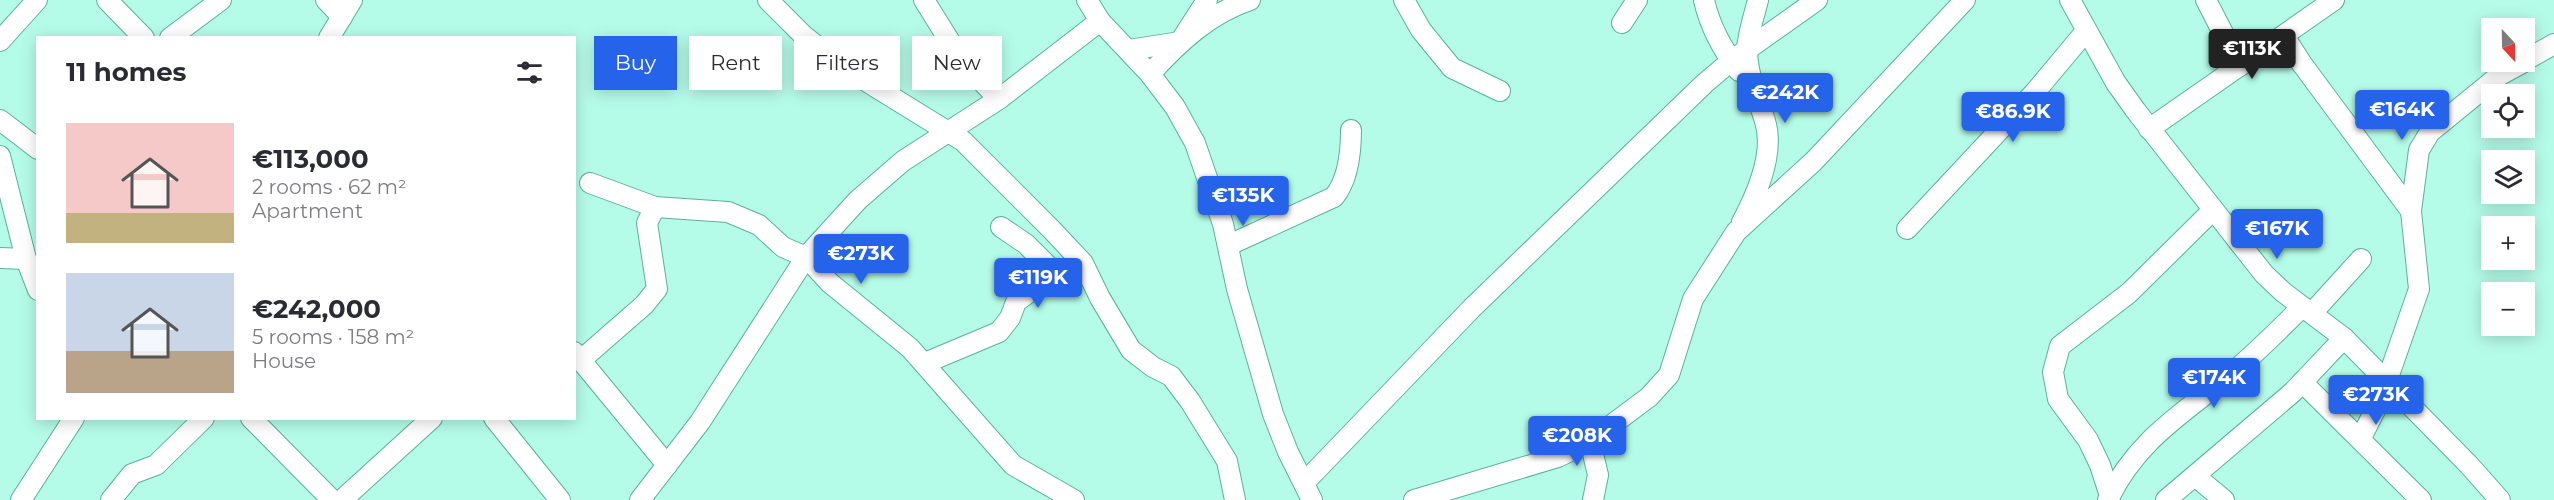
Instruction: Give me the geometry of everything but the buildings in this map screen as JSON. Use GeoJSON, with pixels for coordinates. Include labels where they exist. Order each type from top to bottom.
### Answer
{"type":"FeatureCollection","features":[{"type":"Feature","properties":{"kind":"street"},"geometry":{"type":"LineString","coordinates":[[0,41],[37,0]]}},
{"type":"Feature","properties":{"kind":"street"},"geometry":{"type":"LineString","coordinates":[[107,0],[142,36]]}},
{"type":"Feature","properties":{"kind":"street"},"geometry":{"type":"LineString","coordinates":[[173,36],[221,0]]}},
{"type":"Feature","properties":{"kind":"street"},"geometry":{"type":"LineString","coordinates":[[326,0],[342,17]]}},
{"type":"Feature","properties":{"kind":"street"},"geometry":{"type":"LineString","coordinates":[[330,36],[352,0]]}},
{"type":"Feature","properties":{"kind":"street"},"geometry":{"type":"LineString","coordinates":[[768,0],[803,35],[843,67],[977,154],[1083,263],[1131,350],[1153,367],[1171,376],[1227,461],[1235,500]]}},
{"type":"Feature","properties":{"kind":"street"},"geometry":{"type":"LineString","coordinates":[[924,0],[962,61],[999,99]]}},
{"type":"Feature","properties":{"kind":"street"},"geometry":{"type":"LineString","coordinates":[[1087,0],[1100,21],[1150,74],[1175,107],[1195,143],[1212,186],[1229,245],[1237,290],[1273,414],[1288,452],[1308,492],[1472,308],[1557,224],[1739,56],[1804,4]]}},
{"type":"Feature","properties":{"kind":"street"},"geometry":{"type":"LineString","coordinates":[[1150,74],[1179,42],[1207,0]]}},
{"type":"Feature","properties":{"kind":"street"},"geometry":{"type":"LineString","coordinates":[[1129,50],[1179,42],[1214,18],[1250,0]]}},
{"type":"Feature","properties":{"kind":"street"},"geometry":{"type":"LineString","coordinates":[[1404,0],[1421,30],[1452,68],[1500,91]]}},
{"type":"Feature","properties":{"kind":"street"},"geometry":{"type":"LineString","coordinates":[[1622,23],[1637,0]]}},
{"type":"Feature","properties":{"kind":"street"},"geometry":{"type":"LineString","coordinates":[[1414,500],[1521,470],[1590,441],[1649,397],[1669,375],[1693,299],[1736,232],[1752,202],[1766,152],[1766,124],[1754,89],[1739,56],[1709,22],[1704,0]]}},
{"type":"Feature","properties":{"kind":"street"},"geometry":{"type":"LineString","coordinates":[[1739,56],[1758,0]]}},
{"type":"Feature","properties":{"kind":"street"},"geometry":{"type":"LineString","coordinates":[[1736,232],[1814,161],[1965,0]]}},
{"type":"Feature","properties":{"kind":"street"},"geometry":{"type":"LineString","coordinates":[[2070,0],[2116,83],[2212,211],[2264,274],[2344,338],[2500,500]]}},
{"type":"Feature","properties":{"kind":"street"},"geometry":{"type":"LineString","coordinates":[[2206,0],[2240,66]]}},
{"type":"Feature","properties":{"kind":"street"},"geometry":{"type":"LineString","coordinates":[[2149,129],[2284,36],[2327,2]]}},
{"type":"Feature","properties":{"kind":"street"},"geometry":{"type":"LineString","coordinates":[[640,500],[700,422],[806,256],[858,200],[903,161],[999,99],[1100,21]]}},
{"type":"Feature","properties":{"kind":"street"},"geometry":{"type":"LineString","coordinates":[[1907,229],[2035,92],[2086,31]]}},
{"type":"Feature","properties":{"kind":"street"},"geometry":{"type":"LineString","coordinates":[[2284,36],[2302,64],[2411,211]]}},
{"type":"Feature","properties":{"kind":"street"},"geometry":{"type":"LineString","coordinates":[[2535,55],[2554,44]]}},
{"type":"Feature","properties":{"kind":"street"},"geometry":{"type":"LineString","coordinates":[[2361,438],[2381,398],[2385,380],[2419,289],[2411,211],[2419,150],[2430,132],[2505,72]]}},
{"type":"Feature","properties":{"kind":"street"},"geometry":{"type":"LineString","coordinates":[[3,127],[36,148]]}},
{"type":"Feature","properties":{"kind":"street"},"geometry":{"type":"LineString","coordinates":[[1229,245],[1334,197],[1340,191],[1346,168],[1351,147],[1351,130]]}},
{"type":"Feature","properties":{"kind":"street"},"geometry":{"type":"LineString","coordinates":[[0,156],[26,259],[36,285]]}},
{"type":"Feature","properties":{"kind":"street"},"geometry":{"type":"LineString","coordinates":[[590,183],[655,207],[728,212],[759,225],[783,247],[806,256],[830,283],[910,348],[1013,465],[1074,500]]}},
{"type":"Feature","properties":{"kind":"street"},"geometry":{"type":"LineString","coordinates":[[655,207],[647,223],[657,289],[644,305],[578,356],[667,465]]}},
{"type":"Feature","properties":{"kind":"street"},"geometry":{"type":"LineString","coordinates":[[2109,498],[2100,465],[2088,440],[2058,399],[2053,372],[2060,346],[2129,293],[2212,211]]}},
{"type":"Feature","properties":{"kind":"street"},"geometry":{"type":"LineString","coordinates":[[925,363],[999,332],[1010,318],[1016,302],[1040,284],[1046,276],[1048,266],[1043,259],[1001,227]]}},
{"type":"Feature","properties":{"kind":"street"},"geometry":{"type":"LineString","coordinates":[[0,258],[26,259]]}},
{"type":"Feature","properties":{"kind":"street"},"geometry":{"type":"LineString","coordinates":[[2109,498],[2125,467],[2152,437],[2307,310],[2361,259]]}},
{"type":"Feature","properties":{"kind":"street"},"geometry":{"type":"LineString","coordinates":[[2166,500],[2302,382],[2344,338]]}},
{"type":"Feature","properties":{"kind":"street"},"geometry":{"type":"LineString","coordinates":[[2302,382],[2421,500]]}},
{"type":"Feature","properties":{"kind":"street"},"geometry":{"type":"LineString","coordinates":[[21,500],[73,420]]}},
{"type":"Feature","properties":{"kind":"street"},"geometry":{"type":"LineString","coordinates":[[111,500],[132,474],[156,465],[202,420]]}},
{"type":"Feature","properties":{"kind":"street"},"geometry":{"type":"LineString","coordinates":[[253,420],[332,500]]}},
{"type":"Feature","properties":{"kind":"street"},"geometry":{"type":"LineString","coordinates":[[342,500],[430,420]]}},
{"type":"Feature","properties":{"kind":"street"},"geometry":{"type":"LineString","coordinates":[[496,420],[560,500]]}},
{"type":"Feature","properties":{"kind":"street"},"geometry":{"type":"LineString","coordinates":[[1590,441],[1598,475],[1596,497]]}},
{"type":"Feature","properties":{"kind":"street"},"geometry":{"type":"LineString","coordinates":[[2194,476],[2224,500]]}}]}
